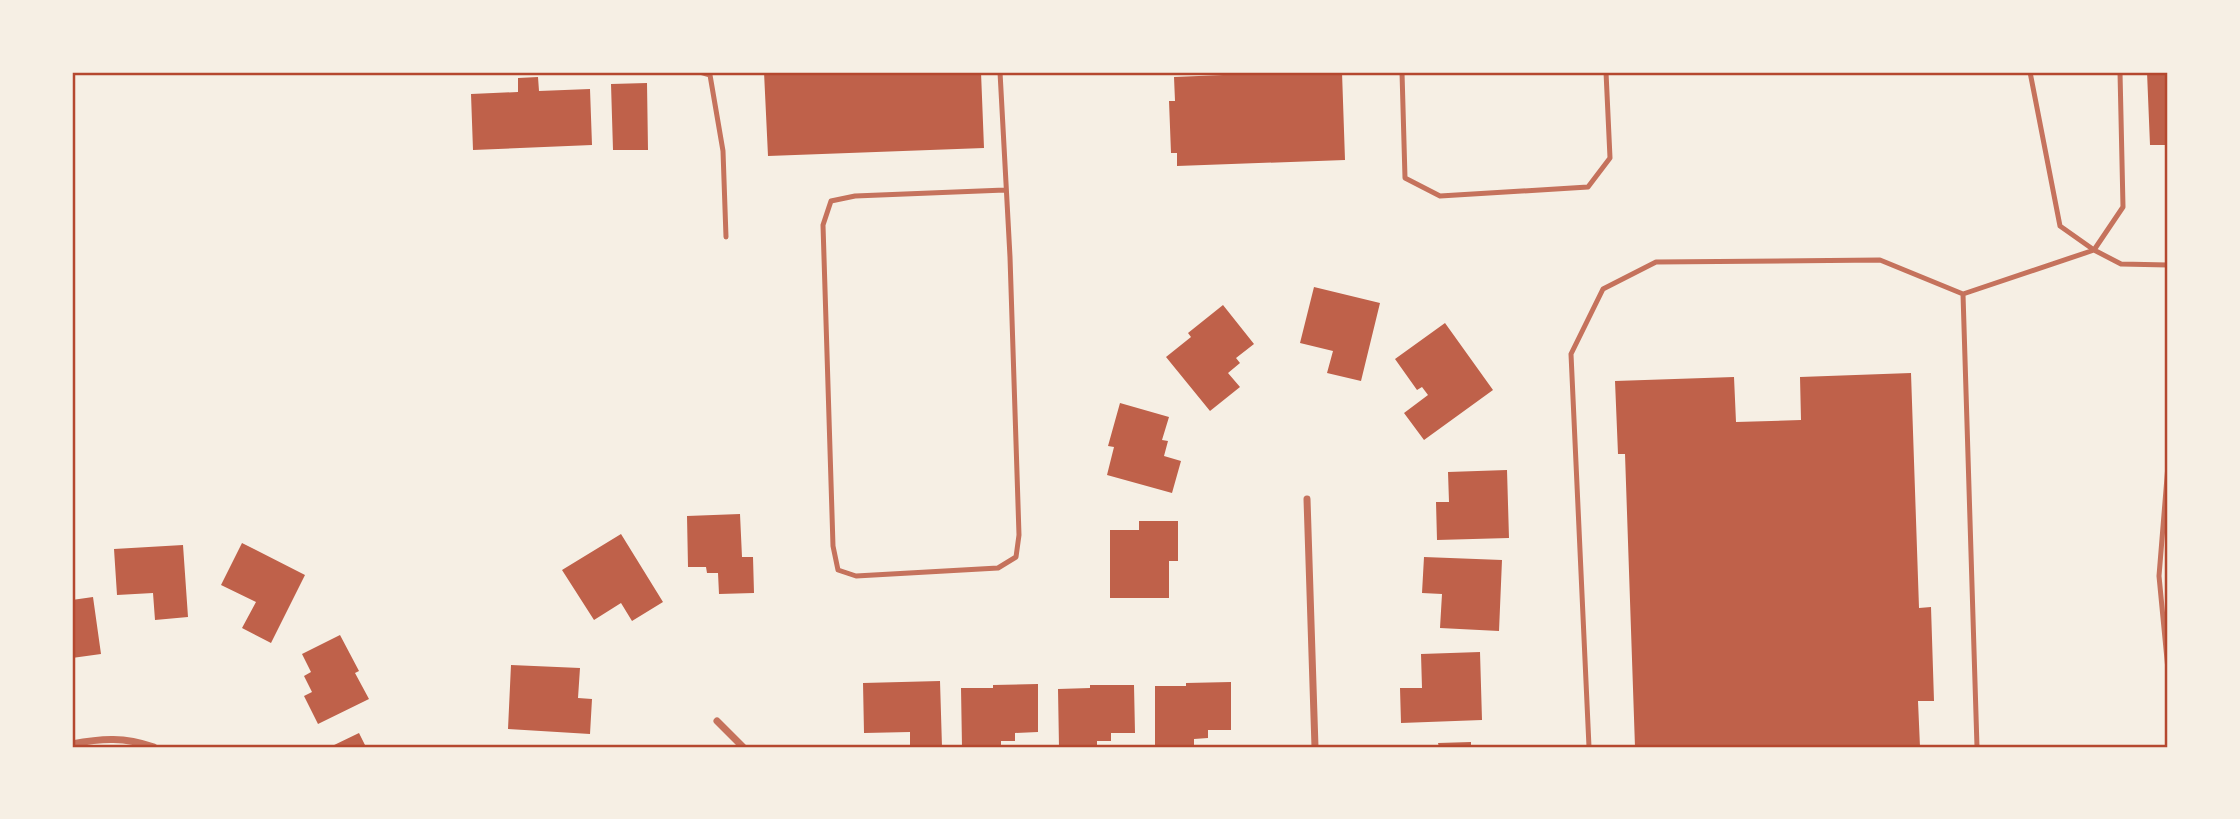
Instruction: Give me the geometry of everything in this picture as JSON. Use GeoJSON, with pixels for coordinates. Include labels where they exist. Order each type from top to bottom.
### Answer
{"type":"FeatureCollection","features":[{"type":"Feature","properties":{"kind":"street"},"geometry":{"type":"LineString","coordinates":[[1307,499],[1315,747]]}},
{"type":"Feature","properties":{"kind":"street"},"geometry":{"type":"LineString","coordinates":[[718,722],[743,747]]}},
{"type":"Feature","properties":{"kind":"street"},"geometry":{"type":"LineString","coordinates":[[72,744],[108,738],[131,740],[153,747]]}},
{"type":"Feature","properties":{"kind":"lane"},"geometry":{"type":"LineString","coordinates":[[700,72],[710,75],[723,151],[726,237]]}},
{"type":"Feature","properties":{"kind":"lane"},"geometry":{"type":"LineString","coordinates":[[1000,72],[1010,257],[1019,522],[1016,557],[999,568],[856,576],[838,570],[833,546],[823,225],[831,201],[855,196],[1005,190]]}},
{"type":"Feature","properties":{"kind":"lane"},"geometry":{"type":"LineString","coordinates":[[1402,72],[1405,178],[1440,196],[1588,187],[1610,158],[1606,72]]}},
{"type":"Feature","properties":{"kind":"lane"},"geometry":{"type":"LineString","coordinates":[[2030,72],[2060,226],[2094,250],[2121,264],[2168,264]]}},
{"type":"Feature","properties":{"kind":"lane"},"geometry":{"type":"LineString","coordinates":[[1589,747],[1570,354],[1603,289],[1656,262],[1880,260],[1963,294],[2094,250],[2123,207],[2120,72]]}},
{"type":"Feature","properties":{"kind":"lane"},"geometry":{"type":"LineString","coordinates":[[1963,294],[1977,747]]}},
{"type":"Feature","properties":{"kind":"lane"},"geometry":{"type":"LineString","coordinates":[[2168,465],[2159,576],[2168,670]]}},
{"type":"Feature","properties":{"kind":"building"},"geometry":{"type":"Polygon","coordinates":[[[764,72],[981,72],[984,148],[768,156],[764,72]]]}},
{"type":"Feature","properties":{"kind":"building"},"geometry":{"type":"Polygon","coordinates":[[[1342,72],[1345,160],[1177,166],[1177,153],[1171,153],[1169,101],[1175,101],[1174,77],[1342,72]]]}},
{"type":"Feature","properties":{"kind":"building"},"geometry":{"type":"Polygon","coordinates":[[[2147,72],[2168,72],[2168,145],[2150,145],[2147,72]]]}},
{"type":"Feature","properties":{"kind":"building"},"geometry":{"type":"Polygon","coordinates":[[[538,77],[539,91],[590,89],[592,145],[473,150],[471,94],[518,92],[518,78],[538,77]]]}},
{"type":"Feature","properties":{"kind":"building"},"geometry":{"type":"Polygon","coordinates":[[[647,83],[648,150],[613,150],[611,84],[647,83]]]}},
{"type":"Feature","properties":{"kind":"building"},"geometry":{"type":"Polygon","coordinates":[[[1314,287],[1380,303],[1361,381],[1327,373],[1333,351],[1300,343],[1314,287]]]}},
{"type":"Feature","properties":{"kind":"building"},"geometry":{"type":"Polygon","coordinates":[[[1223,305],[1254,344],[1236,358],[1240,363],[1228,373],[1240,387],[1210,411],[1166,357],[1191,337],[1188,333],[1223,305]]]}},
{"type":"Feature","properties":{"kind":"building"},"geometry":{"type":"Polygon","coordinates":[[[1445,323],[1493,390],[1424,440],[1404,413],[1428,395],[1422,387],[1417,390],[1395,359],[1445,323]]]}},
{"type":"Feature","properties":{"kind":"building"},"geometry":{"type":"Polygon","coordinates":[[[1911,373],[1919,608],[1931,607],[1934,701],[1918,701],[1920,747],[1635,747],[1625,454],[1618,454],[1615,381],[1734,377],[1736,422],[1801,420],[1800,377],[1911,373]]]}},
{"type":"Feature","properties":{"kind":"building"},"geometry":{"type":"Polygon","coordinates":[[[1120,403],[1169,417],[1162,440],[1168,441],[1164,456],[1181,461],[1172,493],[1107,475],[1114,447],[1108,446],[1120,403]]]}},
{"type":"Feature","properties":{"kind":"building"},"geometry":{"type":"Polygon","coordinates":[[[1507,470],[1509,538],[1437,540],[1436,502],[1449,502],[1448,472],[1507,470]]]}},
{"type":"Feature","properties":{"kind":"building"},"geometry":{"type":"Polygon","coordinates":[[[740,514],[742,557],[753,557],[754,593],[719,594],[718,573],[707,573],[706,567],[688,567],[687,516],[740,514]]]}},
{"type":"Feature","properties":{"kind":"building"},"geometry":{"type":"Polygon","coordinates":[[[1139,521],[1178,521],[1178,561],[1169,561],[1169,598],[1110,598],[1110,530],[1139,530],[1139,521]]]}},
{"type":"Feature","properties":{"kind":"building"},"geometry":{"type":"Polygon","coordinates":[[[621,534],[663,602],[632,621],[621,603],[594,620],[562,570],[621,534]]]}},
{"type":"Feature","properties":{"kind":"building"},"geometry":{"type":"Polygon","coordinates":[[[242,543],[305,575],[271,643],[242,628],[256,602],[221,585],[242,543]]]}},
{"type":"Feature","properties":{"kind":"building"},"geometry":{"type":"Polygon","coordinates":[[[183,545],[188,617],[155,620],[153,593],[117,595],[114,549],[183,545]]]}},
{"type":"Feature","properties":{"kind":"building"},"geometry":{"type":"Polygon","coordinates":[[[1424,557],[1502,560],[1499,631],[1440,628],[1442,594],[1422,593],[1424,557]]]}},
{"type":"Feature","properties":{"kind":"building"},"geometry":{"type":"Polygon","coordinates":[[[93,597],[101,654],[72,658],[72,600],[93,597]]]}},
{"type":"Feature","properties":{"kind":"building"},"geometry":{"type":"Polygon","coordinates":[[[340,635],[359,671],[355,673],[369,699],[318,724],[304,696],[312,692],[304,676],[311,672],[302,654],[340,635]]]}},
{"type":"Feature","properties":{"kind":"building"},"geometry":{"type":"Polygon","coordinates":[[[1480,652],[1482,720],[1401,723],[1400,688],[1422,688],[1421,654],[1480,652]]]}},
{"type":"Feature","properties":{"kind":"building"},"geometry":{"type":"Polygon","coordinates":[[[511,665],[580,668],[578,698],[592,699],[590,734],[508,729],[511,665]]]}},
{"type":"Feature","properties":{"kind":"building"},"geometry":{"type":"Polygon","coordinates":[[[940,681],[942,747],[910,747],[910,732],[864,733],[863,683],[940,681]]]}},
{"type":"Feature","properties":{"kind":"building"},"geometry":{"type":"Polygon","coordinates":[[[1231,682],[1231,730],[1208,730],[1208,738],[1194,739],[1194,747],[1155,747],[1155,686],[1231,682]]]}},
{"type":"Feature","properties":{"kind":"building"},"geometry":{"type":"Polygon","coordinates":[[[1038,684],[1038,732],[1015,733],[1015,741],[1001,741],[1001,747],[962,747],[961,688],[1038,684]]]}},
{"type":"Feature","properties":{"kind":"building"},"geometry":{"type":"Polygon","coordinates":[[[1090,685],[1134,685],[1135,733],[1111,733],[1111,741],[1097,741],[1097,747],[1059,747],[1058,689],[1090,688],[1090,685]]]}},
{"type":"Feature","properties":{"kind":"building"},"geometry":{"type":"Polygon","coordinates":[[[359,733],[366,747],[330,747],[359,733]]]}},
{"type":"Feature","properties":{"kind":"building"},"geometry":{"type":"Polygon","coordinates":[[[1471,742],[1471,747],[1439,747],[1438,743],[1471,742]]]}}]}
